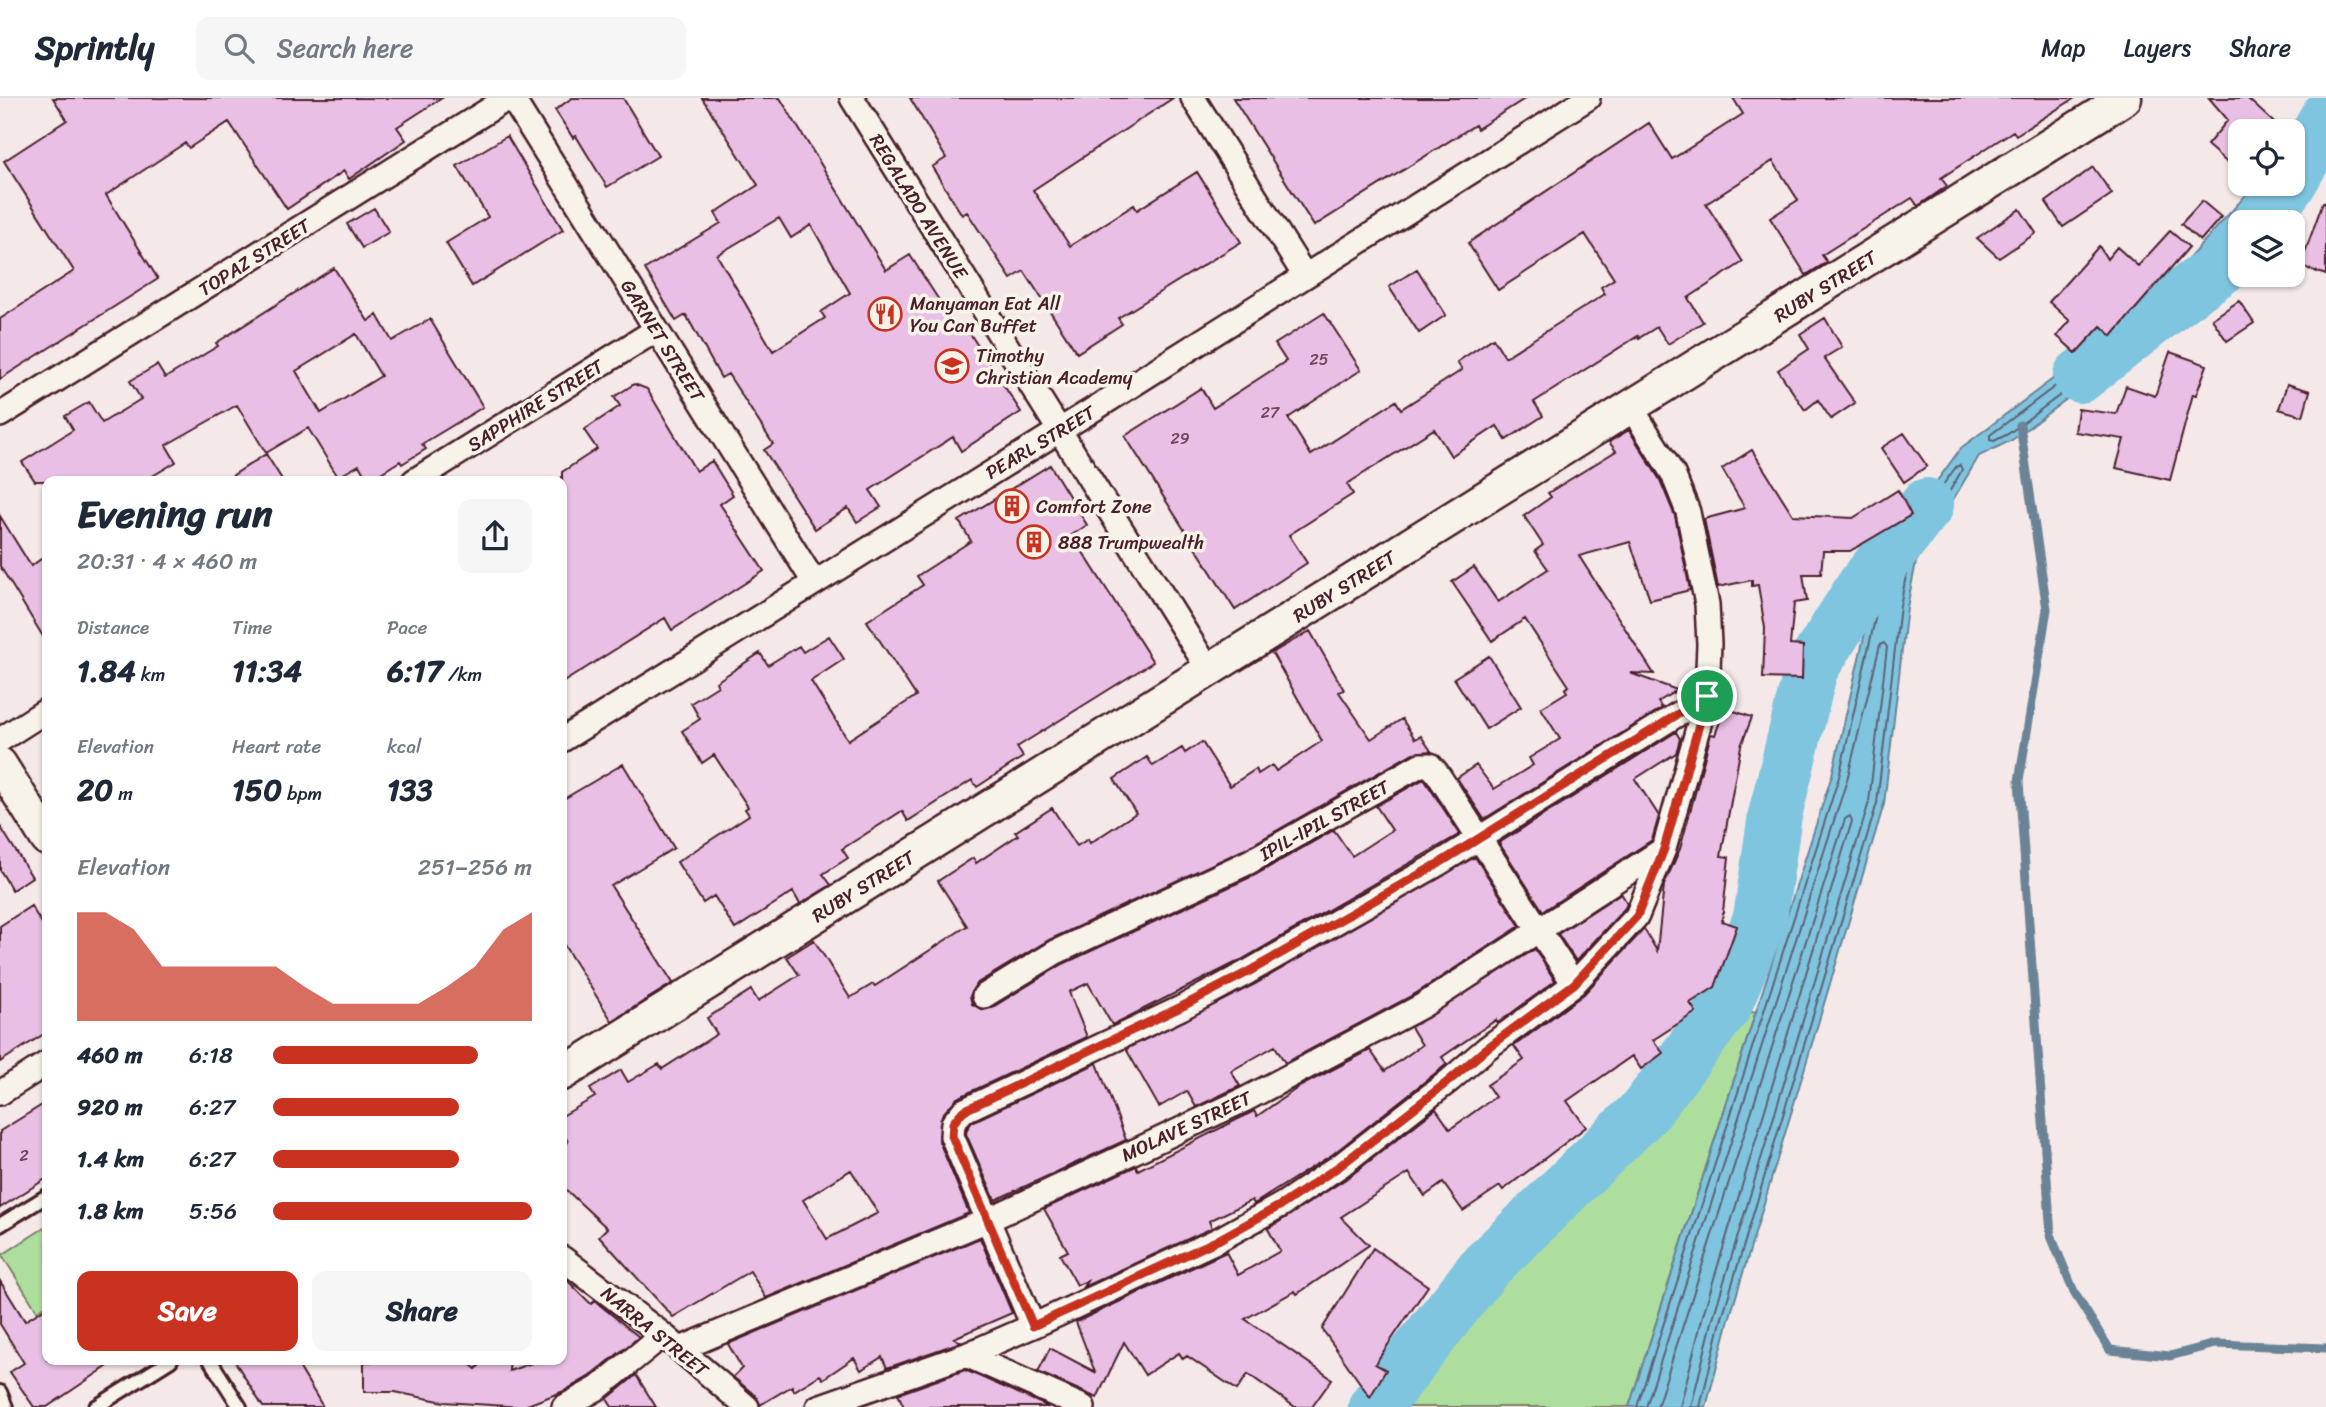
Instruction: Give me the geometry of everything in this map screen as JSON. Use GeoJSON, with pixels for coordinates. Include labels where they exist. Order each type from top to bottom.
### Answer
{"type":"FeatureCollection","features":[{"type":"Feature","properties":{"kind":"street","name":"GARNET STREET"},"geometry":{"type":"LineString","coordinates":[[510,98],[814,582]]}},
{"type":"Feature","properties":{"kind":"street","name":"TOPAZ STREET"},"geometry":{"type":"LineString","coordinates":[[0,415],[510,98]]}},
{"type":"Feature","properties":{"kind":"street","name":"REGALADO AVENUE"},"geometry":{"type":"LineString","coordinates":[[852,98],[1209,670]]}},
{"type":"Feature","properties":{"kind":"street"},"geometry":{"type":"LineString","coordinates":[[1193,98],[1305,276]]}},
{"type":"Feature","properties":{"kind":"street","name":"PEARL STREET"},"geometry":{"type":"LineString","coordinates":[[567,737],[1588,98]]}},
{"type":"Feature","properties":{"kind":"street","name":"RUBY STREET"},"geometry":{"type":"LineString","coordinates":[[567,1071],[2125,98]]}},
{"type":"Feature","properties":{"kind":"street","name":"SAPPHIRE STREET"},"geometry":{"type":"LineString","coordinates":[[422,476],[656,330]]}},
{"type":"Feature","properties":{"kind":"street"},"geometry":{"type":"LineString","coordinates":[[829,1405],[1033,1326],[1218,1240],[1283,1204],[1341,1165],[1498,1040],[1574,984],[1637,916],[1664,849],[1707,696],[1709,672],[1707,604],[1688,512],[1673,474],[1631,407]]}},
{"type":"Feature","properties":{"kind":"street"},"geometry":{"type":"LineString","coordinates":[[1033,1326],[952,1136],[953,1123],[963,1111],[1248,972],[1479,839],[1707,696]]}},
{"type":"Feature","properties":{"kind":"street"},"geometry":{"type":"LineString","coordinates":[[0,740],[42,713]]}},
{"type":"Feature","properties":{"kind":"street"},"geometry":{"type":"LineString","coordinates":[[0,764],[42,831]]}},
{"type":"Feature","properties":{"kind":"street","name":"IPIL-IPIL STREET"},"geometry":{"type":"LineString","coordinates":[[984,996],[1056,952],[1249,862],[1420,765],[1430,765],[1437,773],[1574,984]]}},
{"type":"Feature","properties":{"kind":"street","name":"MOLAVE STREET"},"geometry":{"type":"LineString","coordinates":[[564,1407],[672,1342],[988,1220],[1246,1098],[1422,1006],[1664,849]]}},
{"type":"Feature","properties":{"kind":"street"},"geometry":{"type":"LineString","coordinates":[[0,1093],[42,1066]]}},
{"type":"Feature","properties":{"kind":"street","name":"NARRA STREET"},"geometry":{"type":"LineString","coordinates":[[567,1262],[672,1342],[747,1407]]}},
{"type":"Feature","properties":{"kind":"street"},"geometry":{"type":"LineString","coordinates":[[966,1354],[1083,1407]]}},
{"type":"Feature","properties":{"kind":"lane"},"geometry":{"type":"LineString","coordinates":[[0,1225],[42,1199]]}},
{"type":"Feature","properties":{"kind":"lane"},"geometry":{"type":"LineString","coordinates":[[96,1407],[163,1365]]}},
{"type":"Feature","properties":{"kind":"lane"},"geometry":{"type":"LineString","coordinates":[[213,1365],[240,1407]]}},
{"type":"Feature","properties":{"kind":"lane"},"geometry":{"type":"LineString","coordinates":[[0,1392],[6,1407]]}},
{"type":"Feature","properties":{"kind":"green space"},"geometry":{"type":"Polygon","coordinates":[[[1756,1011],[1629,1407],[1355,1407],[1679,1035],[1756,1011]]]}},
{"type":"Feature","properties":{"kind":"green space"},"geometry":{"type":"Polygon","coordinates":[[[42,1229],[42,1308],[37,1311],[2,1255],[42,1229]]]}},
{"type":"Feature","properties":{"kind":"water"},"geometry":{"type":"Polygon","coordinates":[[[2324,98],[2326,119],[2305,143],[2305,123],[2324,98]]]}},
{"type":"Feature","properties":{"kind":"water"},"geometry":{"type":"Polygon","coordinates":[[[2245,196],[2258,196],[2245,210],[2233,210],[2245,196]]]}},
{"type":"Feature","properties":{"kind":"water"},"geometry":{"type":"Polygon","coordinates":[[[2228,215],[2228,229],[2088,383],[2012,440],[1979,456],[1916,562],[1907,607],[1884,804],[1728,1323],[1706,1407],[1629,1407],[1832,775],[1883,555],[1961,448],[2074,363],[2107,349],[2228,215]]]}},
{"type":"Feature","properties":{"kind":"building"},"geometry":{"type":"Polygon","coordinates":[[[53,98],[442,98],[397,127],[406,140],[349,179],[344,171],[287,209],[229,122],[189,148],[185,143],[106,195],[158,279],[0,379],[0,319],[74,271],[4,161],[67,120],[53,98]]]}},
{"type":"Feature","properties":{"kind":"building"},"geometry":{"type":"Polygon","coordinates":[[[572,98],[623,98],[658,156],[607,187],[576,136],[573,138],[555,110],[572,98]]]}},
{"type":"Feature","properties":{"kind":"building"},"geometry":{"type":"Polygon","coordinates":[[[702,98],[780,98],[886,270],[910,255],[958,330],[965,326],[1021,412],[961,451],[953,437],[870,490],[881,507],[857,522],[848,508],[815,529],[764,450],[773,444],[728,374],[721,378],[686,315],[676,321],[645,269],[721,223],[715,213],[758,185],[702,98]],[[779,218],[717,255],[773,351],[825,318],[821,312],[850,293],[811,225],[791,238],[779,218]]]}},
{"type":"Feature","properties":{"kind":"building"},"geometry":{"type":"Polygon","coordinates":[[[910,98],[1173,98],[1033,190],[1070,246],[1134,205],[1137,210],[1197,172],[1241,242],[1118,318],[1122,324],[1077,353],[1024,271],[1011,279],[967,212],[962,215],[932,167],[946,158],[910,98]]]}},
{"type":"Feature","properties":{"kind":"building"},"geometry":{"type":"Polygon","coordinates":[[[1233,98],[1526,98],[1477,129],[1475,125],[1314,226],[1233,98]]]}},
{"type":"Feature","properties":{"kind":"building"},"geometry":{"type":"Polygon","coordinates":[[[1733,98],[2075,98],[2016,135],[2013,131],[1941,178],[1947,186],[1918,206],[1912,198],[1822,255],[1827,262],[1806,275],[1770,218],[1798,200],[1773,161],[1706,204],[1743,262],[1688,298],[1703,322],[1668,344],[1657,327],[1639,338],[1638,336],[1534,402],[1543,416],[1506,440],[1497,426],[1451,456],[1434,429],[1347,484],[1353,494],[1289,535],[1307,563],[1235,610],[1125,436],[1201,388],[1213,408],[1286,361],[1275,344],[1324,313],[1361,370],[1288,418],[1311,455],[1396,401],[1401,409],[1462,370],[1457,362],[1493,338],[1505,357],[1605,294],[1601,287],[1614,279],[1585,234],[1498,290],[1468,243],[1649,123],[1672,159],[1743,114],[1733,98]]]}},
{"type":"Feature","properties":{"kind":"building"},"geometry":{"type":"Polygon","coordinates":[[[2209,98],[2247,98],[2270,119],[2228,119],[2209,98]]]}},
{"type":"Feature","properties":{"kind":"building"},"geometry":{"type":"Polygon","coordinates":[[[2228,120],[2228,163],[2207,145],[2228,120]]]}},
{"type":"Feature","properties":{"kind":"building"},"geometry":{"type":"Polygon","coordinates":[[[507,136],[563,230],[472,286],[446,243],[488,217],[457,166],[507,136]]]}},
{"type":"Feature","properties":{"kind":"building"},"geometry":{"type":"Polygon","coordinates":[[[2093,167],[2112,194],[2063,227],[2046,202],[2093,167]]]}},
{"type":"Feature","properties":{"kind":"building"},"geometry":{"type":"Polygon","coordinates":[[[2202,201],[2221,217],[2200,241],[2181,224],[2202,201]]]}},
{"type":"Feature","properties":{"kind":"building"},"geometry":{"type":"Polygon","coordinates":[[[2323,202],[2326,202],[2326,275],[2305,268],[2305,252],[2323,202]]]}},
{"type":"Feature","properties":{"kind":"building"},"geometry":{"type":"Polygon","coordinates":[[[374,208],[389,232],[362,248],[347,224],[374,208]]]}},
{"type":"Feature","properties":{"kind":"building"},"geometry":{"type":"Polygon","coordinates":[[[2020,209],[2036,233],[1999,258],[1977,238],[2020,209]]]}},
{"type":"Feature","properties":{"kind":"building"},"geometry":{"type":"Polygon","coordinates":[[[2170,231],[2189,247],[2112,336],[2101,326],[2076,353],[2057,336],[2070,321],[2049,302],[2099,246],[2107,259],[2117,247],[2138,266],[2170,231]]]}},
{"type":"Feature","properties":{"kind":"building"},"geometry":{"type":"Polygon","coordinates":[[[334,268],[368,321],[377,315],[392,341],[430,319],[483,407],[422,444],[426,449],[376,476],[365,476],[359,465],[337,476],[308,428],[266,453],[237,405],[166,445],[176,462],[152,476],[42,476],[42,481],[35,481],[22,462],[73,430],[65,416],[89,402],[102,423],[141,399],[130,381],[157,365],[165,378],[218,346],[216,343],[334,268]],[[356,334],[296,371],[321,413],[381,376],[356,334]]]}},
{"type":"Feature","properties":{"kind":"building"},"geometry":{"type":"Polygon","coordinates":[[[1417,269],[1446,315],[1419,333],[1389,287],[1417,269]]]}},
{"type":"Feature","properties":{"kind":"building"},"geometry":{"type":"Polygon","coordinates":[[[2239,301],[2254,323],[2227,341],[2212,319],[2239,301]]]}},
{"type":"Feature","properties":{"kind":"building"},"geometry":{"type":"Polygon","coordinates":[[[1825,318],[1842,347],[1824,358],[1855,403],[1831,419],[1818,400],[1805,410],[1778,370],[1809,349],[1800,334],[1825,318]]]}},
{"type":"Feature","properties":{"kind":"building"},"geometry":{"type":"Polygon","coordinates":[[[2170,352],[2207,365],[2196,395],[2193,394],[2170,480],[2116,468],[2124,439],[2075,432],[2078,409],[2116,414],[2126,386],[2155,396],[2170,352]]]}},
{"type":"Feature","properties":{"kind":"building"},"geometry":{"type":"Polygon","coordinates":[[[634,384],[647,389],[696,471],[712,461],[733,495],[720,504],[764,571],[672,630],[665,618],[567,680],[567,476],[562,476],[562,472],[597,449],[584,430],[620,406],[614,397],[634,384]]]}},
{"type":"Feature","properties":{"kind":"building"},"geometry":{"type":"Polygon","coordinates":[[[2287,384],[2310,391],[2303,416],[2279,409],[2287,384]]]}},
{"type":"Feature","properties":{"kind":"building"},"geometry":{"type":"Polygon","coordinates":[[[1629,430],[1660,480],[1675,516],[1690,590],[1650,600],[1630,542],[1579,556],[1654,674],[1630,673],[1677,690],[1658,702],[1662,708],[1484,819],[1457,778],[1476,765],[1494,789],[1533,765],[1529,758],[1560,739],[1541,708],[1567,692],[1565,689],[1569,686],[1525,619],[1492,641],[1452,582],[1474,567],[1498,602],[1548,569],[1535,551],[1543,545],[1524,516],[1551,497],[1548,493],[1616,451],[1609,442],[1629,430]]]}},
{"type":"Feature","properties":{"kind":"building"},"geometry":{"type":"Polygon","coordinates":[[[1904,433],[1927,466],[1904,482],[1881,448],[1904,433]]]}},
{"type":"Feature","properties":{"kind":"building"},"geometry":{"type":"Polygon","coordinates":[[[1752,450],[1793,515],[1853,518],[1898,490],[1911,515],[1850,551],[1823,551],[1821,574],[1803,574],[1807,601],[1794,603],[1790,645],[1803,646],[1802,679],[1763,678],[1765,628],[1758,585],[1752,586],[1752,580],[1718,587],[1704,519],[1745,508],[1722,469],[1752,450]]]}},
{"type":"Feature","properties":{"kind":"building"},"geometry":{"type":"Polygon","coordinates":[[[266,454],[280,476],[232,476],[266,454]]]}},
{"type":"Feature","properties":{"kind":"building"},"geometry":{"type":"Polygon","coordinates":[[[1050,465],[1087,525],[1072,535],[1153,662],[1017,747],[1023,757],[977,787],[972,780],[908,821],[902,811],[842,849],[848,858],[823,874],[831,885],[800,904],[793,892],[735,929],[714,896],[703,903],[677,862],[749,815],[745,809],[748,807],[714,755],[702,763],[682,731],[700,719],[691,703],[718,686],[716,682],[760,653],[768,665],[799,646],[803,652],[829,636],[844,659],[811,681],[848,740],[916,696],[867,621],[923,585],[917,576],[971,541],[959,521],[1050,465]]]}},
{"type":"Feature","properties":{"kind":"building"},"geometry":{"type":"Polygon","coordinates":[[[0,516],[31,566],[42,558],[42,635],[0,566],[0,516]]]}},
{"type":"Feature","properties":{"kind":"building"},"geometry":{"type":"Polygon","coordinates":[[[1310,631],[1344,690],[1339,692],[1371,739],[1402,719],[1415,739],[1421,736],[1431,751],[1413,753],[1243,850],[1049,940],[976,984],[970,996],[972,1004],[984,1010],[991,1008],[1063,964],[1255,875],[1334,830],[1352,856],[1392,830],[1376,806],[1424,779],[1460,834],[1241,960],[1112,1025],[1088,983],[1069,992],[1087,1037],[957,1098],[942,1115],[939,1141],[969,1213],[766,1298],[750,1271],[673,1317],[599,1236],[607,1228],[567,1191],[567,1113],[595,1097],[590,1089],[621,1070],[628,1082],[659,1064],[662,1069],[717,1034],[707,1018],[751,990],[758,1001],[799,975],[787,957],[814,940],[850,998],[873,984],[875,986],[967,926],[938,881],[973,858],[976,863],[1018,835],[1015,832],[1052,808],[1077,846],[1088,839],[1090,843],[1136,813],[1114,779],[1147,757],[1153,766],[1182,748],[1185,753],[1202,742],[1230,786],[1256,769],[1258,774],[1272,765],[1276,771],[1322,741],[1272,653],[1310,631]],[[851,1170],[803,1200],[827,1239],[878,1213],[851,1170]]]}},
{"type":"Feature","properties":{"kind":"building"},"geometry":{"type":"Polygon","coordinates":[[[1489,656],[1521,707],[1486,729],[1454,678],[1489,656]]]}},
{"type":"Feature","properties":{"kind":"building"},"geometry":{"type":"Polygon","coordinates":[[[1725,708],[1752,717],[1741,746],[1721,856],[1729,857],[1722,921],[1737,926],[1715,987],[1690,1003],[1696,1012],[1653,1040],[1663,1053],[1641,1069],[1632,1056],[1567,1101],[1586,1127],[1503,1190],[1500,1186],[1463,1211],[1443,1183],[1425,1196],[1409,1173],[1341,1217],[1369,1245],[1297,1294],[1295,1291],[1245,1319],[1332,1379],[1312,1407],[1295,1407],[1248,1374],[1237,1390],[1187,1356],[1183,1359],[1179,1353],[1145,1375],[1124,1342],[1097,1398],[1038,1372],[1050,1348],[1095,1372],[1076,1322],[1226,1252],[1238,1275],[1280,1251],[1268,1229],[1349,1177],[1436,1109],[1450,1129],[1495,1097],[1487,1085],[1524,1060],[1514,1046],[1584,994],[1644,929],[1657,951],[1664,885],[1680,849],[1711,734],[1715,735],[1725,708]]]}},
{"type":"Feature","properties":{"kind":"building"},"geometry":{"type":"Polygon","coordinates":[[[1676,732],[1680,739],[1676,753],[1635,779],[1659,816],[1652,840],[1543,911],[1499,843],[1676,732]]]}},
{"type":"Feature","properties":{"kind":"building"},"geometry":{"type":"Polygon","coordinates":[[[623,764],[674,848],[611,886],[673,983],[612,1021],[567,950],[567,797],[623,764]]]}},
{"type":"Feature","properties":{"kind":"building"},"geometry":{"type":"Polygon","coordinates":[[[0,826],[32,877],[12,890],[0,870],[0,826]]]}},
{"type":"Feature","properties":{"kind":"building"},"geometry":{"type":"Polygon","coordinates":[[[1475,857],[1520,926],[1415,994],[1285,1063],[1275,1046],[1231,1071],[1240,1086],[1196,1107],[1187,1091],[1159,1107],[1126,1049],[1255,984],[1475,857]]]}},
{"type":"Feature","properties":{"kind":"building"},"geometry":{"type":"Polygon","coordinates":[[[1621,893],[1627,903],[1625,908],[1576,961],[1558,934],[1621,893]]]}},
{"type":"Feature","properties":{"kind":"building"},"geometry":{"type":"Polygon","coordinates":[[[31,906],[42,924],[42,1035],[0,1062],[0,926],[31,906]]]}},
{"type":"Feature","properties":{"kind":"building"},"geometry":{"type":"Polygon","coordinates":[[[1535,949],[1555,981],[1498,1023],[1496,1020],[1442,1057],[1447,1064],[1333,1154],[1254,1204],[1252,1200],[1209,1221],[1212,1228],[1083,1287],[1087,1281],[1077,1285],[1060,1255],[1068,1251],[1044,1209],[1136,1166],[1138,1170],[1254,1111],[1257,1116],[1299,1087],[1370,1050],[1385,1071],[1422,1045],[1411,1027],[1535,949]]]}},
{"type":"Feature","properties":{"kind":"building"},"geometry":{"type":"Polygon","coordinates":[[[1097,1063],[1126,1140],[995,1200],[966,1134],[972,1122],[1097,1063]]]}},
{"type":"Feature","properties":{"kind":"building"},"geometry":{"type":"Polygon","coordinates":[[[42,1105],[42,1181],[0,1208],[0,1131],[42,1105]]]}},
{"type":"Feature","properties":{"kind":"building"},"geometry":{"type":"Polygon","coordinates":[[[980,1238],[1012,1313],[954,1338],[961,1342],[887,1368],[882,1357],[861,1370],[854,1358],[823,1379],[820,1375],[794,1391],[792,1386],[760,1405],[756,1396],[733,1377],[742,1368],[728,1344],[980,1238]]]}},
{"type":"Feature","properties":{"kind":"building"},"geometry":{"type":"Polygon","coordinates":[[[1373,1248],[1428,1286],[1375,1364],[1386,1370],[1370,1397],[1322,1329],[1373,1248]]]}},
{"type":"Feature","properties":{"kind":"building"},"geometry":{"type":"Polygon","coordinates":[[[567,1280],[591,1304],[595,1301],[639,1337],[590,1376],[564,1391],[522,1407],[444,1402],[395,1392],[364,1392],[364,1365],[471,1365],[476,1369],[480,1365],[510,1365],[509,1371],[526,1365],[567,1365],[567,1280]]]}},
{"type":"Feature","properties":{"kind":"building"},"geometry":{"type":"Polygon","coordinates":[[[0,1281],[25,1321],[42,1310],[42,1365],[110,1365],[47,1407],[34,1407],[10,1372],[24,1363],[0,1324],[0,1281]]]}},
{"type":"Feature","properties":{"kind":"building"},"geometry":{"type":"Polygon","coordinates":[[[237,1365],[298,1365],[323,1407],[263,1407],[237,1365]]]}},
{"type":"Feature","properties":{"kind":"building"},"geometry":{"type":"Polygon","coordinates":[[[965,1370],[1049,1407],[904,1407],[898,1394],[965,1370]]]}},
{"type":"Feature","properties":{"kind":"building"},"geometry":{"type":"Polygon","coordinates":[[[636,1375],[656,1407],[612,1407],[607,1399],[636,1375]]]}},
{"type":"Feature","properties":{"kind":"waterway"},"geometry":{"type":"LineString","coordinates":[[2305,156],[2326,119]]}},
{"type":"Feature","properties":{"kind":"waterway"},"geometry":{"type":"LineString","coordinates":[[2269,210],[2280,196]]}},
{"type":"Feature","properties":{"kind":"waterway"},"geometry":{"type":"LineString","coordinates":[[2080,376],[2228,263]]}},
{"type":"Feature","properties":{"kind":"waterway"},"geometry":{"type":"LineString","coordinates":[[2020,425],[2047,609],[2019,781],[2051,1236],[2075,1294],[2110,1350],[2170,1356],[2215,1344],[2326,1348]]}},
{"type":"Feature","properties":{"kind":"waterway"},"geometry":{"type":"LineString","coordinates":[[1375,1407],[1484,1268],[1645,1111],[1725,1006],[1760,918],[1775,815],[1811,669],[1864,585],[1927,505]]}},
{"type":"Feature","properties":{"kind":"place","name":"Manyaman Eat All You Can Buffet"},"geometry":{"type":"Point","coordinates":[885,314]}},
{"type":"Feature","properties":{"kind":"place","name":"Timothy Christian Academy"},"geometry":{"type":"Point","coordinates":[952,366]}},
{"type":"Feature","properties":{"kind":"place","name":"Comfort Zone"},"geometry":{"type":"Point","coordinates":[1012,506]}},
{"type":"Feature","properties":{"kind":"place","name":"888 Trumpwealth"},"geometry":{"type":"Point","coordinates":[1034,542]}},
{"type":"Feature","properties":{"kind":"route"},"geometry":{"type":"LineString","coordinates":[[1707,696],[1664,849],[1637,916],[1574,984],[1487,1048],[1400,1121],[1283,1204],[1218,1240],[1033,1326],[952,1136],[953,1123],[963,1111],[1248,972],[1438,864],[1707,696]]}}]}
